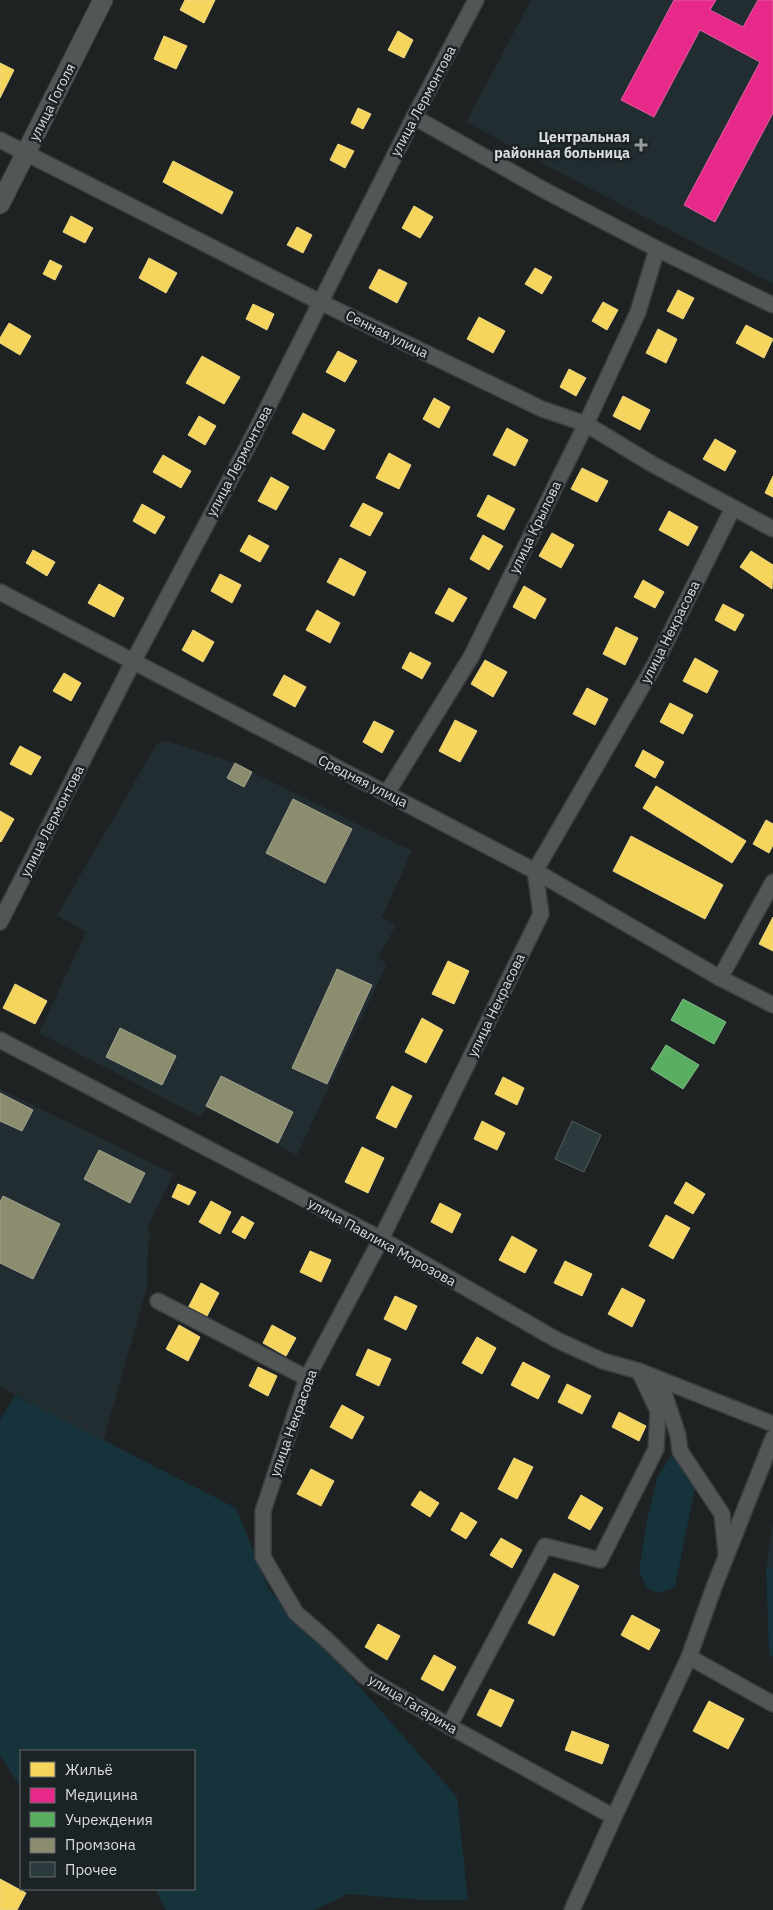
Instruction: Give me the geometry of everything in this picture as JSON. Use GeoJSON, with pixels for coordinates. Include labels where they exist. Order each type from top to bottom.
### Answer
{"type":"FeatureCollection","features":[{"type":"Feature","properties":{"kind":"street","name":"улица Гоголя"},"geometry":{"type":"LineString","coordinates":[[0,204],[103,0]]}},
{"type":"Feature","properties":{"kind":"street","name":"улица Лермонтова"},"geometry":{"type":"LineString","coordinates":[[0,922],[133,662],[249,444],[414,117],[476,0]]}},
{"type":"Feature","properties":{"kind":"street"},"geometry":{"type":"LineString","coordinates":[[414,117],[542,189],[657,249],[773,304]]}},
{"type":"Feature","properties":{"kind":"street","name":"Сенная улица"},"geometry":{"type":"LineString","coordinates":[[0,140],[320,302],[542,409],[586,424],[652,464],[773,529]]}},
{"type":"Feature","properties":{"kind":"street","name":"улица Крылова"},"geometry":{"type":"LineString","coordinates":[[386,793],[471,657],[586,424],[638,312],[657,249]]}},
{"type":"Feature","properties":{"kind":"street","name":"улица Некрасова"},"geometry":{"type":"LineString","coordinates":[[262,1511],[307,1378],[381,1240],[541,914],[535,871],[654,666],[733,508]]}},
{"type":"Feature","properties":{"kind":"street","name":"Средняя улица"},"geometry":{"type":"LineString","coordinates":[[0,592],[535,871],[720,978],[773,1004]]}},
{"type":"Feature","properties":{"kind":"street"},"geometry":{"type":"LineString","coordinates":[[720,978],[773,882]]}},
{"type":"Feature","properties":{"kind":"street","name":"улица Павлика Морозова"},"geometry":{"type":"LineString","coordinates":[[0,1040],[381,1240],[556,1340],[604,1361],[639,1371],[773,1424]]}},
{"type":"Feature","properties":{"kind":"street"},"geometry":{"type":"LineString","coordinates":[[158,1302],[307,1378]]}},
{"type":"Feature","properties":{"kind":"street"},"geometry":{"type":"LineString","coordinates":[[639,1371],[664,1393],[678,1435],[680,1451],[722,1514],[726,1556]]}},
{"type":"Feature","properties":{"kind":"street"},"geometry":{"type":"LineString","coordinates":[[449,1726],[545,1546],[600,1560],[656,1450],[658,1411],[639,1371]]}},
{"type":"Feature","properties":{"kind":"street"},"geometry":{"type":"LineString","coordinates":[[572,1910],[689,1657],[726,1556],[773,1438]]}},
{"type":"Feature","properties":{"kind":"street","name":"улица Гагарина"},"geometry":{"type":"LineString","coordinates":[[262,1511],[263,1558],[296,1613],[364,1676],[449,1726],[614,1817]]}},
{"type":"Feature","properties":{"kind":"street"},"geometry":{"type":"LineString","coordinates":[[689,1657],[773,1704]]}},
{"type":"Feature","properties":{"kind":"shaded area","name":"Центральная районная больница"},"geometry":{"type":"Polygon","coordinates":[[[531,0],[773,0],[773,284],[466,122],[531,0]]]}},
{"type":"Feature","properties":{"kind":"shaded area"},"geometry":{"type":"Polygon","coordinates":[[[168,741],[235,763],[227,778],[244,787],[252,772],[412,851],[382,917],[396,925],[378,958],[387,964],[297,1155],[207,1108],[200,1117],[39,1033],[86,932],[57,915],[157,744],[168,741]]]}},
{"type":"Feature","properties":{"kind":"shaded area"},"geometry":{"type":"Polygon","coordinates":[[[0,1089],[174,1174],[147,1228],[151,1235],[148,1244],[147,1287],[103,1442],[0,1386],[0,1089]]]}},
{"type":"Feature","properties":{"kind":"shaded area"},"geometry":{"type":"Polygon","coordinates":[[[15,1395],[236,1508],[269,1590],[321,1643],[457,1797],[468,1900],[423,1900],[348,1894],[314,1910],[166,1910],[156,1890],[195,1890],[195,1750],[20,1750],[20,1786],[0,1755],[0,1420],[15,1395]]]}},
{"type":"Feature","properties":{"kind":"shaded area"},"geometry":{"type":"Polygon","coordinates":[[[671,1456],[684,1466],[695,1488],[675,1587],[658,1593],[647,1589],[639,1571],[647,1520],[657,1478],[671,1456]]]}},
{"type":"Feature","properties":{"kind":"shaded area"},"geometry":{"type":"Polygon","coordinates":[[[773,1523],[773,1569],[766,1566],[773,1523]]]}},
{"type":"Feature","properties":{"kind":"shaded area"},"geometry":{"type":"Polygon","coordinates":[[[766,1566],[773,1569],[773,1657],[769,1654],[766,1566]]]}},
{"type":"Feature","properties":{"kind":"building: Жильё"},"geometry":{"type":"Polygon","coordinates":[[[185,0],[215,0],[204,23],[180,10],[185,0]]]}},
{"type":"Feature","properties":{"kind":"building: Жильё"},"geometry":{"type":"Polygon","coordinates":[[[398,31],[413,40],[404,58],[388,50],[398,31]]]}},
{"type":"Feature","properties":{"kind":"building: Жильё"},"geometry":{"type":"Polygon","coordinates":[[[164,36],[187,46],[176,69],[154,59],[164,36]]]}},
{"type":"Feature","properties":{"kind":"building: Жильё"},"geometry":{"type":"Polygon","coordinates":[[[0,63],[14,70],[0,98],[0,63]]]}},
{"type":"Feature","properties":{"kind":"building: Жильё"},"geometry":{"type":"Polygon","coordinates":[[[358,108],[371,114],[363,129],[351,123],[358,108]]]}},
{"type":"Feature","properties":{"kind":"building: Жильё"},"geometry":{"type":"Polygon","coordinates":[[[338,144],[354,151],[345,168],[330,160],[338,144]]]}},
{"type":"Feature","properties":{"kind":"building: Жильё"},"geometry":{"type":"Polygon","coordinates":[[[173,161],[233,192],[222,214],[163,182],[173,161]]]}},
{"type":"Feature","properties":{"kind":"building: Жильё"},"geometry":{"type":"Polygon","coordinates":[[[414,206],[433,217],[420,238],[402,228],[414,206]]]}},
{"type":"Feature","properties":{"kind":"building: Жильё"},"geometry":{"type":"Polygon","coordinates":[[[71,216],[93,228],[85,243],[63,232],[71,216]]]}},
{"type":"Feature","properties":{"kind":"building: Жильё"},"geometry":{"type":"Polygon","coordinates":[[[297,227],[312,235],[303,253],[287,245],[297,227]]]}},
{"type":"Feature","properties":{"kind":"building: Жильё"},"geometry":{"type":"Polygon","coordinates":[[[149,258],[177,273],[166,293],[139,278],[149,258]]]}},
{"type":"Feature","properties":{"kind":"building: Жильё"},"geometry":{"type":"Polygon","coordinates":[[[50,260],[62,266],[55,280],[43,274],[50,260]]]}},
{"type":"Feature","properties":{"kind":"building: Жильё"},"geometry":{"type":"Polygon","coordinates":[[[535,268],[552,277],[542,294],[525,284],[535,268]]]}},
{"type":"Feature","properties":{"kind":"building: Жильё"},"geometry":{"type":"Polygon","coordinates":[[[379,269],[407,283],[397,303],[369,288],[379,269]]]}},
{"type":"Feature","properties":{"kind":"building: Жильё"},"geometry":{"type":"Polygon","coordinates":[[[678,290],[694,298],[683,319],[667,311],[678,290]]]}},
{"type":"Feature","properties":{"kind":"building: Жильё"},"geometry":{"type":"Polygon","coordinates":[[[603,302],[618,310],[607,330],[592,321],[603,302]]]}},
{"type":"Feature","properties":{"kind":"building: Жильё"},"geometry":{"type":"Polygon","coordinates":[[[253,304],[274,314],[267,330],[246,319],[253,304]]]}},
{"type":"Feature","properties":{"kind":"building: Жильё"},"geometry":{"type":"Polygon","coordinates":[[[479,317],[505,331],[493,353],[467,339],[479,317]]]}},
{"type":"Feature","properties":{"kind":"building: Жильё"},"geometry":{"type":"Polygon","coordinates":[[[9,323],[31,336],[20,355],[0,343],[0,338],[9,323]]]}},
{"type":"Feature","properties":{"kind":"building: Жильё"},"geometry":{"type":"Polygon","coordinates":[[[746,325],[773,339],[764,358],[736,343],[746,325]]]}},
{"type":"Feature","properties":{"kind":"building: Жильё"},"geometry":{"type":"Polygon","coordinates":[[[658,329],[677,339],[666,363],[646,353],[658,329]]]}},
{"type":"Feature","properties":{"kind":"building: Жильё"},"geometry":{"type":"Polygon","coordinates":[[[338,351],[357,361],[345,382],[326,372],[338,351]]]}},
{"type":"Feature","properties":{"kind":"building: Жильё"},"geometry":{"type":"Polygon","coordinates":[[[202,356],[240,377],[224,404],[186,383],[202,356]]]}},
{"type":"Feature","properties":{"kind":"building: Жильё"},"geometry":{"type":"Polygon","coordinates":[[[569,369],[586,378],[576,396],[560,387],[569,369]]]}},
{"type":"Feature","properties":{"kind":"building: Жильё"},"geometry":{"type":"Polygon","coordinates":[[[623,396],[650,410],[640,430],[613,416],[623,396]]]}},
{"type":"Feature","properties":{"kind":"building: Жильё"},"geometry":{"type":"Polygon","coordinates":[[[434,398],[450,407],[439,428],[423,419],[434,398]]]}},
{"type":"Feature","properties":{"kind":"building: Жильё"},"geometry":{"type":"Polygon","coordinates":[[[303,413],[335,430],[324,450],[292,433],[303,413]]]}},
{"type":"Feature","properties":{"kind":"building: Жильё"},"geometry":{"type":"Polygon","coordinates":[[[199,416],[216,426],[205,445],[188,435],[199,416]]]}},
{"type":"Feature","properties":{"kind":"building: Жильё"},"geometry":{"type":"Polygon","coordinates":[[[507,428],[528,440],[515,466],[493,455],[507,428]]]}},
{"type":"Feature","properties":{"kind":"building: Жильё"},"geometry":{"type":"Polygon","coordinates":[[[715,439],[736,451],[725,471],[703,459],[715,439]]]}},
{"type":"Feature","properties":{"kind":"building: Жильё"},"geometry":{"type":"Polygon","coordinates":[[[389,453],[411,465],[399,489],[376,478],[389,453]]]}},
{"type":"Feature","properties":{"kind":"building: Жильё"},"geometry":{"type":"Polygon","coordinates":[[[163,455],[191,471],[181,488],[153,472],[163,455]]]}},
{"type":"Feature","properties":{"kind":"building: Жильё"},"geometry":{"type":"Polygon","coordinates":[[[582,468],[608,481],[597,502],[571,489],[582,468]]]}},
{"type":"Feature","properties":{"kind":"building: Жильё"},"geometry":{"type":"Polygon","coordinates":[[[773,476],[773,497],[765,493],[773,476]]]}},
{"type":"Feature","properties":{"kind":"building: Жильё"},"geometry":{"type":"Polygon","coordinates":[[[271,477],[289,487],[276,510],[258,501],[271,477]]]}},
{"type":"Feature","properties":{"kind":"building: Жильё"},"geometry":{"type":"Polygon","coordinates":[[[488,495],[515,509],[504,530],[477,516],[488,495]]]}},
{"type":"Feature","properties":{"kind":"building: Жильё"},"geometry":{"type":"Polygon","coordinates":[[[363,503],[383,513],[370,536],[350,526],[363,503]]]}},
{"type":"Feature","properties":{"kind":"building: Жильё"},"geometry":{"type":"Polygon","coordinates":[[[142,504],[165,517],[155,534],[133,521],[142,504]]]}},
{"type":"Feature","properties":{"kind":"building: Жильё"},"geometry":{"type":"Polygon","coordinates":[[[669,511],[698,527],[688,546],[659,530],[669,511]]]}},
{"type":"Feature","properties":{"kind":"building: Жильё"},"geometry":{"type":"Polygon","coordinates":[[[552,533],[574,545],[561,568],[539,556],[552,533]]]}},
{"type":"Feature","properties":{"kind":"building: Жильё"},"geometry":{"type":"Polygon","coordinates":[[[249,535],[269,546],[260,562],[240,551],[249,535]]]}},
{"type":"Feature","properties":{"kind":"building: Жильё"},"geometry":{"type":"Polygon","coordinates":[[[483,535],[503,546],[489,570],[470,559],[483,535]]]}},
{"type":"Feature","properties":{"kind":"building: Жильё"},"geometry":{"type":"Polygon","coordinates":[[[33,550],[55,562],[47,576],[26,563],[33,550]]]}},
{"type":"Feature","properties":{"kind":"building: Жильё"},"geometry":{"type":"Polygon","coordinates":[[[751,551],[773,565],[772,589],[740,567],[751,551]]]}},
{"type":"Feature","properties":{"kind":"building: Жильё"},"geometry":{"type":"Polygon","coordinates":[[[340,558],[366,572],[354,596],[327,582],[340,558]]]}},
{"type":"Feature","properties":{"kind":"building: Жильё"},"geometry":{"type":"Polygon","coordinates":[[[220,574],[241,585],[232,603],[211,591],[220,574]]]}},
{"type":"Feature","properties":{"kind":"building: Жильё"},"geometry":{"type":"Polygon","coordinates":[[[643,580],[664,592],[655,608],[634,597],[643,580]]]}},
{"type":"Feature","properties":{"kind":"building: Жильё"},"geometry":{"type":"Polygon","coordinates":[[[99,584],[124,598],[114,617],[88,603],[99,584]]]}},
{"type":"Feature","properties":{"kind":"building: Жильё"},"geometry":{"type":"Polygon","coordinates":[[[524,586],[546,599],[535,619],[513,607],[524,586]]]}},
{"type":"Feature","properties":{"kind":"building: Жильё"},"geometry":{"type":"Polygon","coordinates":[[[449,588],[467,598],[453,622],[435,613],[449,588]]]}},
{"type":"Feature","properties":{"kind":"building: Жильё"},"geometry":{"type":"Polygon","coordinates":[[[723,604],[744,615],[735,631],[715,620],[723,604]]]}},
{"type":"Feature","properties":{"kind":"building: Жильё"},"geometry":{"type":"Polygon","coordinates":[[[317,610],[340,623],[330,643],[306,630],[317,610]]]}},
{"type":"Feature","properties":{"kind":"building: Жильё"},"geometry":{"type":"Polygon","coordinates":[[[616,627],[638,638],[625,665],[603,654],[616,627]]]}},
{"type":"Feature","properties":{"kind":"building: Жильё"},"geometry":{"type":"Polygon","coordinates":[[[193,630],[214,642],[203,662],[182,650],[193,630]]]}},
{"type":"Feature","properties":{"kind":"building: Жильё"},"geometry":{"type":"Polygon","coordinates":[[[410,652],[431,663],[422,679],[402,668],[410,652]]]}},
{"type":"Feature","properties":{"kind":"building: Жильё"},"geometry":{"type":"Polygon","coordinates":[[[695,658],[718,671],[707,693],[683,681],[695,658]]]}},
{"type":"Feature","properties":{"kind":"building: Жильё"},"geometry":{"type":"Polygon","coordinates":[[[485,660],[507,672],[493,697],[471,684],[485,660]]]}},
{"type":"Feature","properties":{"kind":"building: Жильё"},"geometry":{"type":"Polygon","coordinates":[[[64,673],[81,683],[71,701],[53,691],[64,673]]]}},
{"type":"Feature","properties":{"kind":"building: Жильё"},"geometry":{"type":"Polygon","coordinates":[[[284,675],[306,687],[295,707],[273,695],[284,675]]]}},
{"type":"Feature","properties":{"kind":"building: Жильё"},"geometry":{"type":"Polygon","coordinates":[[[587,688],[608,699],[595,725],[573,714],[587,688]]]}},
{"type":"Feature","properties":{"kind":"building: Жильё"},"geometry":{"type":"Polygon","coordinates":[[[670,703],[693,715],[683,734],[660,722],[670,703]]]}},
{"type":"Feature","properties":{"kind":"building: Жильё"},"geometry":{"type":"Polygon","coordinates":[[[455,720],[477,731],[460,762],[439,751],[455,720]]]}},
{"type":"Feature","properties":{"kind":"building: Жильё"},"geometry":{"type":"Polygon","coordinates":[[[374,721],[394,731],[382,753],[363,742],[374,721]]]}},
{"type":"Feature","properties":{"kind":"building: Жильё"},"geometry":{"type":"Polygon","coordinates":[[[20,746],[41,757],[31,775],[10,764],[20,746]]]}},
{"type":"Feature","properties":{"kind":"building: Жильё"},"geometry":{"type":"Polygon","coordinates":[[[643,750],[664,762],[655,778],[635,766],[643,750]]]}},
{"type":"Feature","properties":{"kind":"building: Жильё"},"geometry":{"type":"Polygon","coordinates":[[[656,786],[746,841],[732,863],[643,808],[656,786]]]}},
{"type":"Feature","properties":{"kind":"building: Жильё"},"geometry":{"type":"Polygon","coordinates":[[[0,811],[14,819],[1,842],[0,841],[0,811]]]}},
{"type":"Feature","properties":{"kind":"building: Жильё"},"geometry":{"type":"Polygon","coordinates":[[[766,820],[773,824],[773,845],[769,853],[753,844],[766,820]]]}},
{"type":"Feature","properties":{"kind":"building: Жильё"},"geometry":{"type":"Polygon","coordinates":[[[631,836],[723,885],[705,919],[613,871],[631,836]]]}},
{"type":"Feature","properties":{"kind":"building: Жильё"},"geometry":{"type":"Polygon","coordinates":[[[773,917],[773,951],[759,944],[773,917]]]}},
{"type":"Feature","properties":{"kind":"building: Жильё"},"geometry":{"type":"Polygon","coordinates":[[[448,961],[469,971],[454,1004],[432,994],[448,961]]]}},
{"type":"Feature","properties":{"kind":"building: Жильё"},"geometry":{"type":"Polygon","coordinates":[[[15,984],[47,1001],[35,1024],[3,1008],[15,984]]]}},
{"type":"Feature","properties":{"kind":"building: Жильё"},"geometry":{"type":"Polygon","coordinates":[[[422,1018],[443,1030],[426,1063],[405,1052],[422,1018]]]}},
{"type":"Feature","properties":{"kind":"building: Жильё"},"geometry":{"type":"Polygon","coordinates":[[[503,1077],[524,1088],[517,1105],[495,1094],[503,1077]]]}},
{"type":"Feature","properties":{"kind":"building: Жильё"},"geometry":{"type":"Polygon","coordinates":[[[392,1086],[412,1096],[396,1128],[376,1118],[392,1086]]]}},
{"type":"Feature","properties":{"kind":"building: Жильё"},"geometry":{"type":"Polygon","coordinates":[[[482,1121],[505,1133],[497,1150],[474,1139],[482,1121]]]}},
{"type":"Feature","properties":{"kind":"building: Жильё"},"geometry":{"type":"Polygon","coordinates":[[[362,1147],[384,1158],[368,1193],[345,1182],[362,1147]]]}},
{"type":"Feature","properties":{"kind":"building: Жильё"},"geometry":{"type":"Polygon","coordinates":[[[686,1182],[705,1194],[693,1214],[674,1203],[686,1182]]]}},
{"type":"Feature","properties":{"kind":"building: Жильё"},"geometry":{"type":"Polygon","coordinates":[[[178,1184],[196,1192],[189,1205],[172,1197],[178,1184]]]}},
{"type":"Feature","properties":{"kind":"building: Жильё"},"geometry":{"type":"Polygon","coordinates":[[[211,1201],[231,1212],[220,1234],[199,1222],[211,1201]]]}},
{"type":"Feature","properties":{"kind":"building: Жильё"},"geometry":{"type":"Polygon","coordinates":[[[440,1203],[461,1214],[452,1233],[431,1222],[440,1203]]]}},
{"type":"Feature","properties":{"kind":"building: Жильё"},"geometry":{"type":"Polygon","coordinates":[[[666,1215],[690,1228],[673,1259],[649,1246],[666,1215]]]}},
{"type":"Feature","properties":{"kind":"building: Жильё"},"geometry":{"type":"Polygon","coordinates":[[[242,1216],[254,1223],[245,1239],[232,1232],[242,1216]]]}},
{"type":"Feature","properties":{"kind":"building: Жильё"},"geometry":{"type":"Polygon","coordinates":[[[512,1236],[537,1250],[525,1273],[499,1260],[512,1236]]]}},
{"type":"Feature","properties":{"kind":"building: Жильё"},"geometry":{"type":"Polygon","coordinates":[[[310,1251],[331,1260],[321,1282],[300,1272],[310,1251]]]}},
{"type":"Feature","properties":{"kind":"building: Жильё"},"geometry":{"type":"Polygon","coordinates":[[[565,1261],[592,1274],[582,1296],[554,1283],[565,1261]]]}},
{"type":"Feature","properties":{"kind":"building: Жильё"},"geometry":{"type":"Polygon","coordinates":[[[201,1283],[219,1293],[206,1318],[188,1308],[201,1283]]]}},
{"type":"Feature","properties":{"kind":"building: Жильё"},"geometry":{"type":"Polygon","coordinates":[[[622,1288],[645,1300],[632,1327],[608,1314],[622,1288]]]}},
{"type":"Feature","properties":{"kind":"building: Жильё"},"geometry":{"type":"Polygon","coordinates":[[[395,1296],[417,1306],[406,1330],[384,1319],[395,1296]]]}},
{"type":"Feature","properties":{"kind":"building: Жильё"},"geometry":{"type":"Polygon","coordinates":[[[179,1325],[200,1337],[188,1361],[166,1349],[179,1325]]]}},
{"type":"Feature","properties":{"kind":"building: Жильё"},"geometry":{"type":"Polygon","coordinates":[[[272,1325],[296,1338],[286,1356],[263,1343],[272,1325]]]}},
{"type":"Feature","properties":{"kind":"building: Жильё"},"geometry":{"type":"Polygon","coordinates":[[[477,1337],[496,1348],[482,1374],[462,1363],[477,1337]]]}},
{"type":"Feature","properties":{"kind":"building: Жильё"},"geometry":{"type":"Polygon","coordinates":[[[368,1349],[391,1359],[379,1386],[356,1375],[368,1349]]]}},
{"type":"Feature","properties":{"kind":"building: Жильё"},"geometry":{"type":"Polygon","coordinates":[[[523,1362],[550,1376],[538,1399],[511,1385],[523,1362]]]}},
{"type":"Feature","properties":{"kind":"building: Жильё"},"geometry":{"type":"Polygon","coordinates":[[[258,1367],[277,1376],[268,1396],[249,1386],[258,1367]]]}},
{"type":"Feature","properties":{"kind":"building: Жильё"},"geometry":{"type":"Polygon","coordinates":[[[567,1384],[591,1396],[582,1414],[558,1402],[567,1384]]]}},
{"type":"Feature","properties":{"kind":"building: Жильё"},"geometry":{"type":"Polygon","coordinates":[[[342,1405],[364,1417],[352,1439],[330,1427],[342,1405]]]}},
{"type":"Feature","properties":{"kind":"building: Жильё"},"geometry":{"type":"Polygon","coordinates":[[[619,1412],[646,1426],[639,1441],[612,1427],[619,1412]]]}},
{"type":"Feature","properties":{"kind":"building: Жильё"},"geometry":{"type":"Polygon","coordinates":[[[514,1458],[533,1467],[517,1499],[498,1489],[514,1458]]]}},
{"type":"Feature","properties":{"kind":"building: Жильё"},"geometry":{"type":"Polygon","coordinates":[[[311,1469],[334,1481],[321,1506],[297,1494],[311,1469]]]}},
{"type":"Feature","properties":{"kind":"building: Жильё"},"geometry":{"type":"Polygon","coordinates":[[[420,1491],[439,1503],[430,1517],[411,1505],[420,1491]]]}},
{"type":"Feature","properties":{"kind":"building: Жильё"},"geometry":{"type":"Polygon","coordinates":[[[581,1495],[603,1508],[590,1530],[568,1518],[581,1495]]]}},
{"type":"Feature","properties":{"kind":"building: Жильё"},"geometry":{"type":"Polygon","coordinates":[[[461,1512],[477,1522],[466,1539],[451,1530],[461,1512]]]}},
{"type":"Feature","properties":{"kind":"building: Жильё"},"geometry":{"type":"Polygon","coordinates":[[[501,1538],[522,1550],[512,1568],[490,1555],[501,1538]]]}},
{"type":"Feature","properties":{"kind":"building: Жильё"},"geometry":{"type":"Polygon","coordinates":[[[554,1573],[579,1586],[554,1636],[528,1623],[554,1573]]]}},
{"type":"Feature","properties":{"kind":"building: Жильё"},"geometry":{"type":"Polygon","coordinates":[[[632,1615],[660,1630],[649,1650],[621,1635],[632,1615]]]}},
{"type":"Feature","properties":{"kind":"building: Жильё"},"geometry":{"type":"Polygon","coordinates":[[[378,1624],[400,1636],[387,1660],[365,1647],[378,1624]]]}},
{"type":"Feature","properties":{"kind":"building: Жильё"},"geometry":{"type":"Polygon","coordinates":[[[434,1655],[456,1667],[443,1691],[421,1679],[434,1655]]]}},
{"type":"Feature","properties":{"kind":"building: Жильё"},"geometry":{"type":"Polygon","coordinates":[[[490,1689],[514,1700],[501,1727],[477,1715],[490,1689]]]}},
{"type":"Feature","properties":{"kind":"building: Жильё"},"geometry":{"type":"Polygon","coordinates":[[[709,1701],[744,1719],[728,1749],[693,1731],[709,1701]]]}},
{"type":"Feature","properties":{"kind":"building: Жильё"},"geometry":{"type":"Polygon","coordinates":[[[572,1731],[609,1745],[602,1764],[565,1750],[572,1731]]]}},
{"type":"Feature","properties":{"kind":"building: Жильё"},"geometry":{"type":"Polygon","coordinates":[[[0,1879],[26,1893],[17,1910],[0,1910],[0,1879]]]}},
{"type":"Feature","properties":{"kind":"building: Медицина"},"geometry":{"type":"Polygon","coordinates":[[[674,0],[716,0],[710,10],[743,27],[758,0],[773,0],[773,113],[715,222],[684,205],[760,62],[700,30],[654,117],[621,100],[674,0]]]}},
{"type":"Feature","properties":{"kind":"building: Учреждения"},"geometry":{"type":"Polygon","coordinates":[[[683,999],[726,1022],[714,1044],[671,1020],[683,999]]]}},
{"type":"Feature","properties":{"kind":"building: Учреждения"},"geometry":{"type":"Polygon","coordinates":[[[666,1045],[699,1065],[683,1089],[651,1069],[666,1045]]]}},
{"type":"Feature","properties":{"kind":"building: Промзона"},"geometry":{"type":"Polygon","coordinates":[[[235,763],[252,772],[244,787],[227,778],[235,763]]]}},
{"type":"Feature","properties":{"kind":"building: Промзона"},"geometry":{"type":"Polygon","coordinates":[[[293,799],[352,829],[325,883],[266,853],[293,799]]]}},
{"type":"Feature","properties":{"kind":"building: Промзона"},"geometry":{"type":"Polygon","coordinates":[[[337,969],[372,985],[327,1084],[292,1068],[337,969]]]}},
{"type":"Feature","properties":{"kind":"building: Промзона"},"geometry":{"type":"Polygon","coordinates":[[[120,1028],[176,1056],[162,1085],[106,1057],[120,1028]]]}},
{"type":"Feature","properties":{"kind":"building: Промзона"},"geometry":{"type":"Polygon","coordinates":[[[221,1076],[293,1112],[278,1143],[206,1106],[221,1076]]]}},
{"type":"Feature","properties":{"kind":"building: Промзона"},"geometry":{"type":"Polygon","coordinates":[[[0,1093],[33,1110],[22,1131],[0,1121],[0,1093]]]}},
{"type":"Feature","properties":{"kind":"building: Промзона"},"geometry":{"type":"Polygon","coordinates":[[[99,1150],[145,1173],[130,1203],[84,1179],[99,1150]]]}},
{"type":"Feature","properties":{"kind":"building: Промзона"},"geometry":{"type":"Polygon","coordinates":[[[3,1196],[60,1224],[33,1279],[0,1263],[0,1202],[3,1196]]]}},
{"type":"Feature","properties":{"kind":"building: Прочее"},"geometry":{"type":"Polygon","coordinates":[[[572,1121],[601,1135],[584,1172],[555,1159],[572,1121]]]}},
{"type":"Feature","properties":{"kind":"place","name":"Центральная районная больница"},"geometry":{"type":"Point","coordinates":[641,145]}}]}
